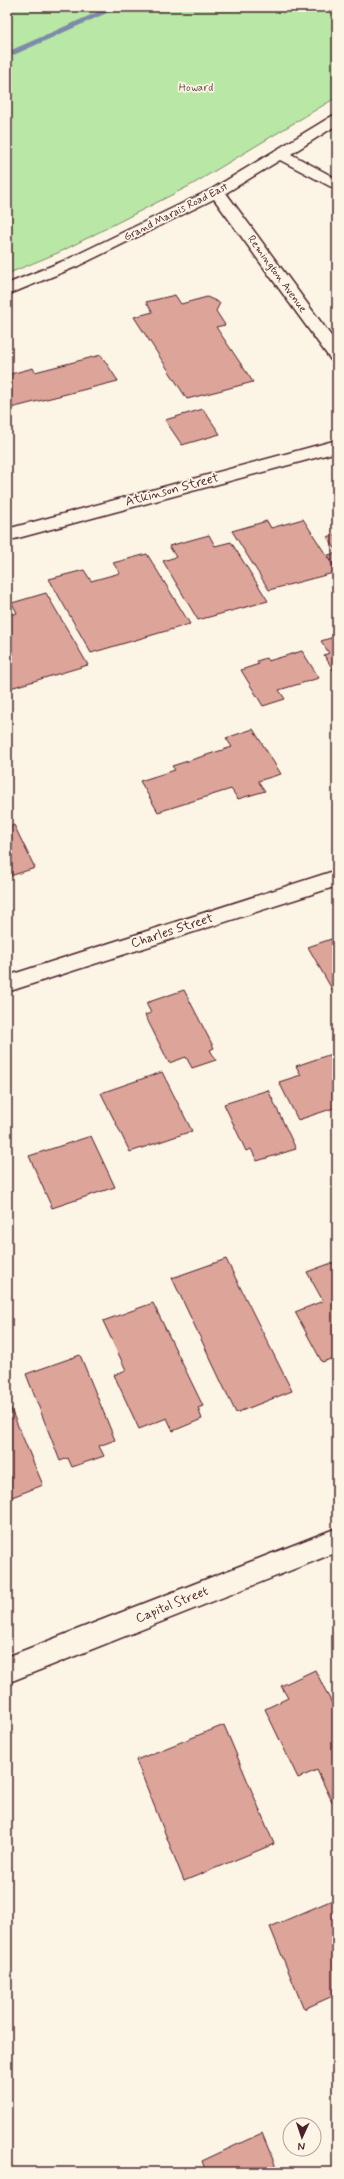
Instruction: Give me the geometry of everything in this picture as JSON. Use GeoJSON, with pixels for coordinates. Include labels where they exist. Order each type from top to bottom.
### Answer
{"type":"FeatureCollection","features":[{"type":"Feature","properties":{"kind":"street","name":"Grand Marais Road East"},"geometry":{"type":"LineString","coordinates":[[7,290],[72,263],[217,192],[337,119]]}},
{"type":"Feature","properties":{"kind":"street"},"geometry":{"type":"LineString","coordinates":[[280,154],[337,185]]}},
{"type":"Feature","properties":{"kind":"street","name":"Remington Avenue"},"geometry":{"type":"LineString","coordinates":[[217,192],[337,356]]}},
{"type":"Feature","properties":{"kind":"street","name":"Atkinson Street"},"geometry":{"type":"LineString","coordinates":[[7,535],[337,446]]}},
{"type":"Feature","properties":{"kind":"street","name":"Charles Street"},"geometry":{"type":"LineString","coordinates":[[7,984],[337,878]]}},
{"type":"Feature","properties":{"kind":"street","name":"Capitol Street"},"geometry":{"type":"LineString","coordinates":[[7,1670],[337,1540]]}},
{"type":"Feature","properties":{"kind":"green space","name":"Howard"},"geometry":{"type":"Polygon","coordinates":[[[7,7],[337,7],[337,97],[193,184],[60,252],[7,274],[7,7]]]}},
{"type":"Feature","properties":{"kind":"building"},"geometry":{"type":"Polygon","coordinates":[[[175,295],[181,304],[207,297],[220,303],[216,311],[225,325],[216,327],[253,382],[187,399],[134,317],[153,312],[146,302],[175,295]]]}},
{"type":"Feature","properties":{"kind":"building"},"geometry":{"type":"Polygon","coordinates":[[[101,355],[118,381],[7,409],[7,375],[33,368],[35,372],[101,355]]]}},
{"type":"Feature","properties":{"kind":"building"},"geometry":{"type":"Polygon","coordinates":[[[203,409],[220,434],[182,445],[165,420],[203,409]]]}},
{"type":"Feature","properties":{"kind":"building"},"geometry":{"type":"Polygon","coordinates":[[[303,519],[337,572],[269,590],[232,531],[267,521],[271,528],[303,519]]]}},
{"type":"Feature","properties":{"kind":"building"},"geometry":{"type":"Polygon","coordinates":[[[337,534],[337,551],[327,537],[337,534]]]}},
{"type":"Feature","properties":{"kind":"building"},"geometry":{"type":"Polygon","coordinates":[[[209,535],[215,546],[231,542],[268,601],[198,620],[163,561],[176,557],[169,546],[209,535]]]}},
{"type":"Feature","properties":{"kind":"building"},"geometry":{"type":"Polygon","coordinates":[[[337,553],[337,569],[328,555],[337,553]]]}},
{"type":"Feature","properties":{"kind":"building"},"geometry":{"type":"Polygon","coordinates":[[[147,554],[190,624],[91,653],[49,579],[84,570],[91,581],[120,573],[113,563],[147,554]]]}},
{"type":"Feature","properties":{"kind":"building"},"geometry":{"type":"Polygon","coordinates":[[[46,593],[88,665],[7,689],[7,616],[17,613],[12,603],[46,593]]]}},
{"type":"Feature","properties":{"kind":"building"},"geometry":{"type":"Polygon","coordinates":[[[337,636],[337,676],[324,655],[329,653],[321,641],[337,636]]]}},
{"type":"Feature","properties":{"kind":"building"},"geometry":{"type":"Polygon","coordinates":[[[302,651],[319,678],[279,690],[285,699],[263,706],[241,670],[259,664],[257,661],[266,658],[268,661],[302,651]]]}},
{"type":"Feature","properties":{"kind":"building"},"geometry":{"type":"Polygon","coordinates":[[[253,729],[281,774],[258,781],[265,791],[238,799],[231,789],[158,812],[140,781],[175,770],[172,766],[232,747],[226,738],[253,729]]]}},
{"type":"Feature","properties":{"kind":"building"},"geometry":{"type":"Polygon","coordinates":[[[14,825],[35,868],[7,877],[7,827],[14,825]]]}},
{"type":"Feature","properties":{"kind":"building"},"geometry":{"type":"Polygon","coordinates":[[[337,937],[337,998],[308,947],[337,937]]]}},
{"type":"Feature","properties":{"kind":"building"},"geometry":{"type":"Polygon","coordinates":[[[184,990],[214,1048],[210,1050],[216,1060],[192,1068],[186,1057],[169,1063],[145,1015],[151,1013],[146,1003],[184,990]]]}},
{"type":"Feature","properties":{"kind":"building"},"geometry":{"type":"Polygon","coordinates":[[[337,1052],[337,1107],[298,1120],[279,1082],[301,1075],[296,1066],[337,1052]]]}},
{"type":"Feature","properties":{"kind":"building"},"geometry":{"type":"Polygon","coordinates":[[[162,1072],[192,1131],[130,1152],[101,1093],[162,1072]]]}},
{"type":"Feature","properties":{"kind":"building"},"geometry":{"type":"Polygon","coordinates":[[[268,1090],[296,1149],[257,1161],[251,1149],[246,1151],[224,1104],[268,1090]]]}},
{"type":"Feature","properties":{"kind":"building"},"geometry":{"type":"Polygon","coordinates":[[[91,1136],[115,1187],[52,1208],[29,1156],[91,1136]]]}},
{"type":"Feature","properties":{"kind":"building"},"geometry":{"type":"Polygon","coordinates":[[[226,1259],[292,1391],[236,1413],[172,1278],[226,1259]]]}},
{"type":"Feature","properties":{"kind":"building"},"geometry":{"type":"Polygon","coordinates":[[[337,1261],[337,1370],[331,1359],[322,1362],[295,1312],[323,1301],[307,1272],[337,1261]]]}},
{"type":"Feature","properties":{"kind":"building"},"geometry":{"type":"Polygon","coordinates":[[[153,1303],[203,1406],[198,1408],[202,1419],[173,1431],[167,1418],[139,1429],[114,1375],[126,1370],[103,1321],[153,1303]]]}},
{"type":"Feature","properties":{"kind":"building"},"geometry":{"type":"Polygon","coordinates":[[[80,1355],[115,1440],[99,1446],[104,1456],[72,1467],[68,1458],[60,1461],[26,1374],[80,1355]]]}},
{"type":"Feature","properties":{"kind":"building"},"geometry":{"type":"Polygon","coordinates":[[[7,1400],[43,1485],[7,1499],[7,1400]]]}},
{"type":"Feature","properties":{"kind":"building"},"geometry":{"type":"Polygon","coordinates":[[[315,1670],[337,1713],[337,1812],[317,1770],[298,1778],[265,1709],[288,1698],[281,1686],[315,1670]]]}},
{"type":"Feature","properties":{"kind":"building"},"geometry":{"type":"Polygon","coordinates":[[[224,1725],[274,1844],[184,1881],[136,1760],[224,1725]]]}},
{"type":"Feature","properties":{"kind":"building"},"geometry":{"type":"Polygon","coordinates":[[[337,1898],[337,1994],[304,2009],[270,1927],[337,1898]]]}},
{"type":"Feature","properties":{"kind":"building"},"geometry":{"type":"Polygon","coordinates":[[[262,2133],[278,2172],[206,2172],[202,2161],[262,2133]]]}},
{"type":"Feature","properties":{"kind":"waterway"},"geometry":{"type":"LineString","coordinates":[[7,55],[116,7]]}}]}
